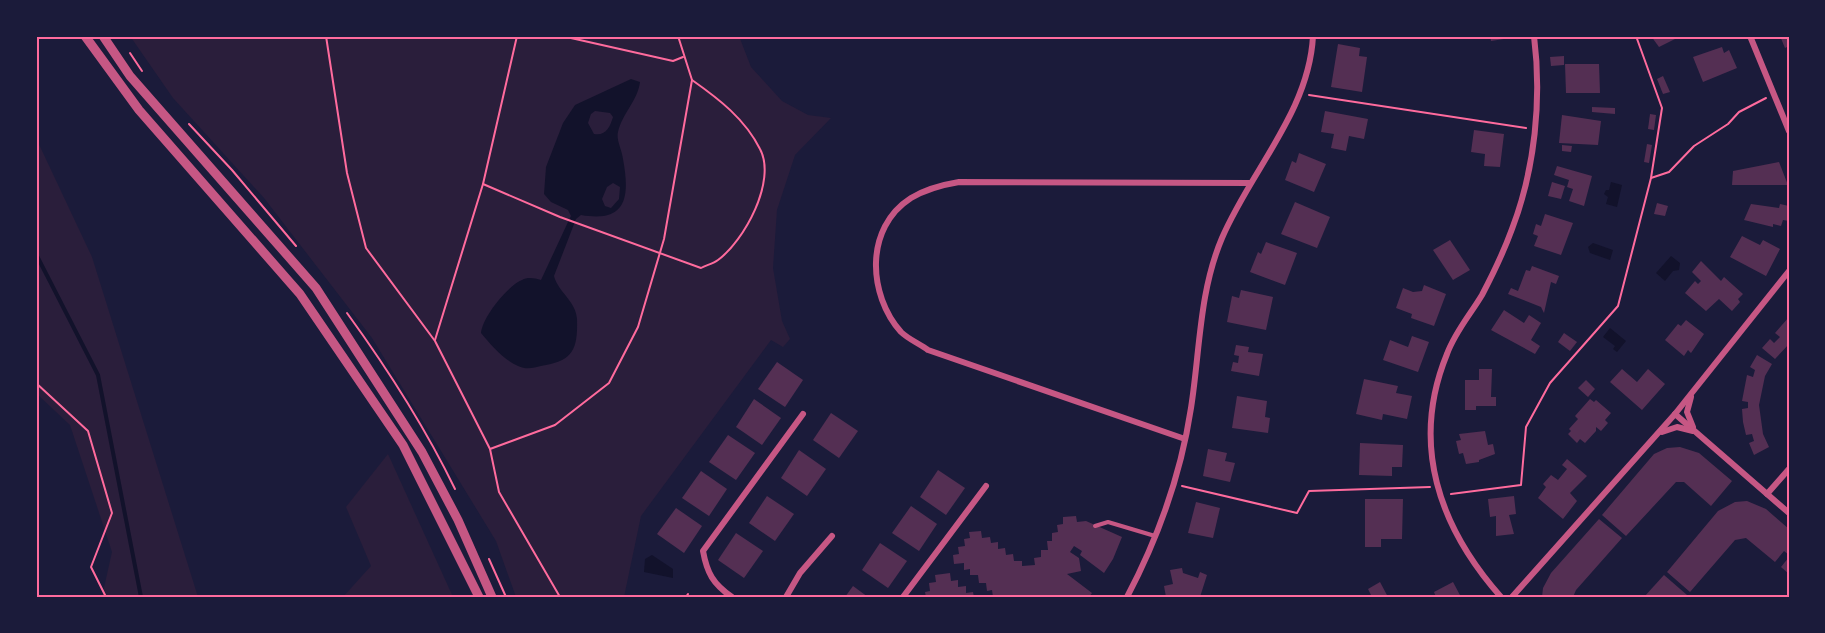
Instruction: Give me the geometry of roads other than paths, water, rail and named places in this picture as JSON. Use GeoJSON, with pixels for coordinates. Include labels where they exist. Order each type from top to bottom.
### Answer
{"type":"FeatureCollection","features":[{"type":"Feature","properties":{"kind":"street"},"geometry":{"type":"LineString","coordinates":[[85,36],[139,110],[300,294],[403,445],[479,597]]}},
{"type":"Feature","properties":{"kind":"street"},"geometry":{"type":"LineString","coordinates":[[104,36],[130,76],[316,288],[422,452],[458,520],[492,597]]}},
{"type":"Feature","properties":{"kind":"street"},"geometry":{"type":"LineString","coordinates":[[1127,597],[1155,536],[1173,484],[1185,439],[1203,305],[1210,273],[1221,240],[1250,183],[1281,133],[1300,94],[1307,74],[1313,36]]}},
{"type":"Feature","properties":{"kind":"street"},"geometry":{"type":"LineString","coordinates":[[1501,597],[1462,548],[1439,495],[1431,438],[1440,377],[1447,354],[1481,296],[1513,228],[1522,198],[1535,129],[1538,89],[1534,36]]}},
{"type":"Feature","properties":{"kind":"street"},"geometry":{"type":"LineString","coordinates":[[1750,36],[1789,131]]}},
{"type":"Feature","properties":{"kind":"street"},"geometry":{"type":"LineString","coordinates":[[1185,439],[928,350],[903,334],[886,310],[878,290],[874,270],[878,245],[887,225],[909,199],[933,187],[959,182],[1250,183]]}},
{"type":"Feature","properties":{"kind":"street"},"geometry":{"type":"LineString","coordinates":[[1667,429],[1693,392],[1789,271]]}},
{"type":"Feature","properties":{"kind":"street"},"geometry":{"type":"LineString","coordinates":[[1685,423],[1693,392]]}},
{"type":"Feature","properties":{"kind":"street"},"geometry":{"type":"LineString","coordinates":[[1512,597],[1656,435],[1689,404]]}},
{"type":"Feature","properties":{"kind":"street"},"geometry":{"type":"LineString","coordinates":[[1689,404],[1689,421],[1696,432]]}},
{"type":"Feature","properties":{"kind":"street"},"geometry":{"type":"LineString","coordinates":[[732,597],[719,588],[707,572],[703,551],[803,414]]}},
{"type":"Feature","properties":{"kind":"street"},"geometry":{"type":"LineString","coordinates":[[1676,415],[1789,513]]}},
{"type":"Feature","properties":{"kind":"street"},"geometry":{"type":"LineString","coordinates":[[1656,435],[1685,423]]}},
{"type":"Feature","properties":{"kind":"street"},"geometry":{"type":"LineString","coordinates":[[1667,429],[1677,427],[1696,432]]}},
{"type":"Feature","properties":{"kind":"street"},"geometry":{"type":"LineString","coordinates":[[1767,494],[1789,469]]}},
{"type":"Feature","properties":{"kind":"street"},"geometry":{"type":"LineString","coordinates":[[903,597],[986,486]]}},
{"type":"Feature","properties":{"kind":"street"},"geometry":{"type":"LineString","coordinates":[[786,597],[801,573],[832,536]]}},
{"type":"Feature","properties":{"kind":"lane"},"geometry":{"type":"LineString","coordinates":[[1095,526],[1108,522],[1155,536]]}},
{"type":"Feature","properties":{"kind":"waterway"},"geometry":{"type":"LineString","coordinates":[[36,254],[98,375],[141,597]]}}]}
